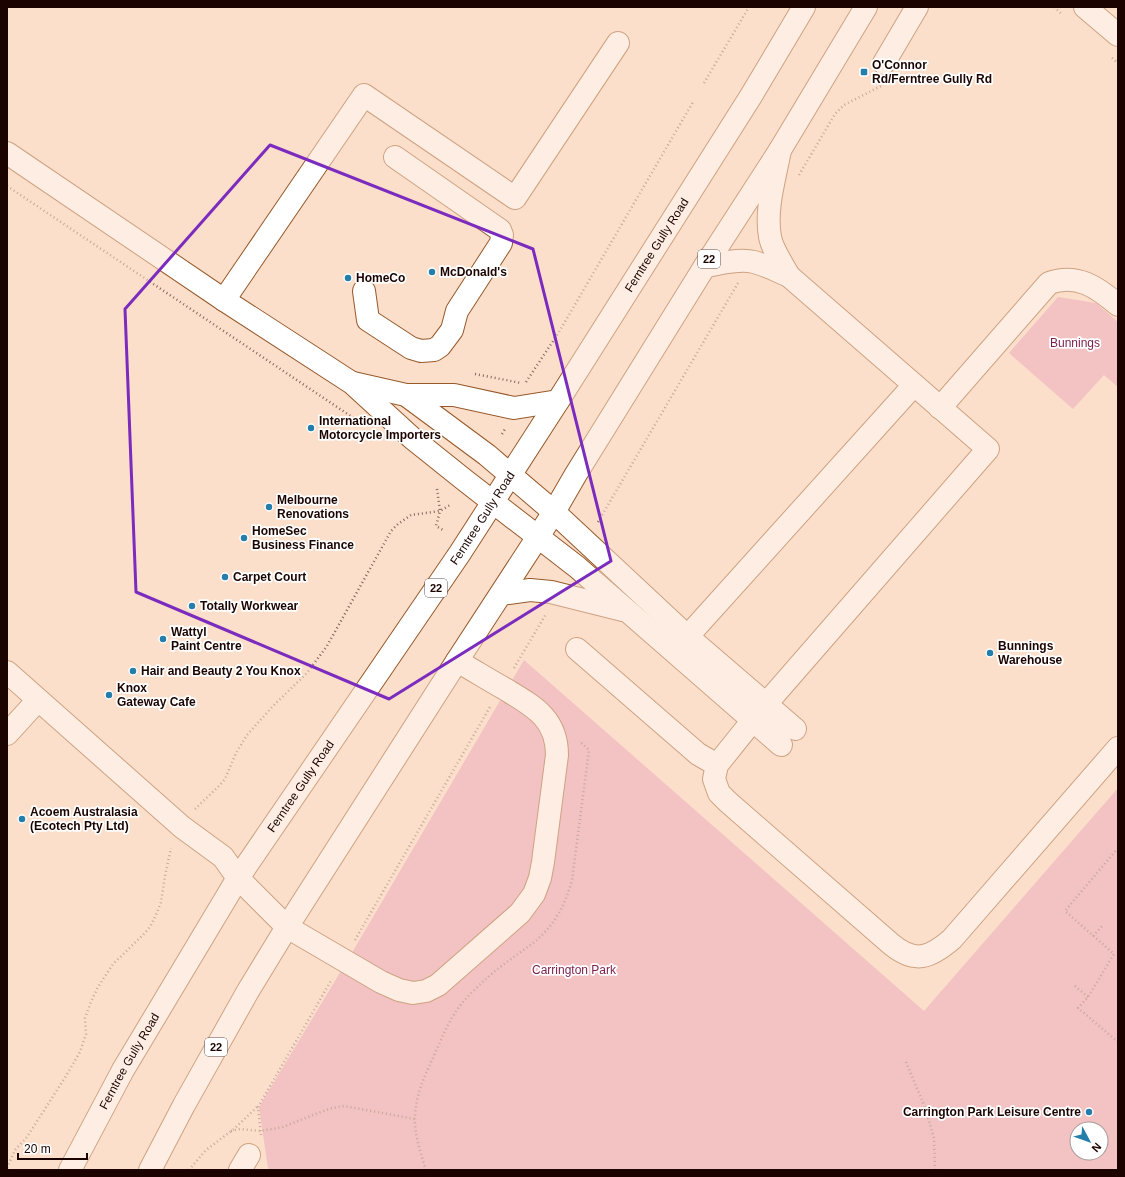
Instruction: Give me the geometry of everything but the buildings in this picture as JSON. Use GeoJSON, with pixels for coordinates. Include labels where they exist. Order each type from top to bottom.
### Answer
{"type":"FeatureCollection","features":[{"type":"Feature","properties":{"kind":"main road","name":"Ferntree Gully Road"},"geometry":{"type":"LineString","coordinates":[[70,1170],[123,1070],[238,878],[460,553],[751,96],[804,7]]}},
{"type":"Feature","properties":{"kind":"main road","name":"22"},"geometry":{"type":"LineString","coordinates":[[150,1170],[188,1098],[248,991],[287,927],[554,512],[705,266],[780,150],[866,7]]}},
{"type":"Feature","properties":{"kind":"main road"},"geometry":{"type":"LineString","coordinates":[[884,73],[917,7]]}},
{"type":"Feature","properties":{"kind":"main road"},"geometry":{"type":"LineString","coordinates":[[1086,7],[1118,35]]}},
{"type":"Feature","properties":{"kind":"main road"},"geometry":{"type":"LineString","coordinates":[[224,300],[364,95],[515,198],[618,43]]}},
{"type":"Feature","properties":{"kind":"main road"},"geometry":{"type":"LineString","coordinates":[[780,150],[769,218],[770,238],[789,276]]}},
{"type":"Feature","properties":{"kind":"main road"},"geometry":{"type":"LineString","coordinates":[[7,154],[224,300],[352,383],[412,438],[577,567],[628,611],[681,643]]}},
{"type":"Feature","properties":{"kind":"main road"},"geometry":{"type":"LineString","coordinates":[[364,291],[368,320],[411,348],[420,351],[434,350],[440,346],[452,330],[457,311],[502,243],[502,235],[500,230],[395,158]]}},
{"type":"Feature","properties":{"kind":"main road"},"geometry":{"type":"LineString","coordinates":[[705,266],[739,261],[754,262],[768,266],[789,276],[988,449],[759,712],[717,765],[714,779],[719,793],[898,950],[916,957],[936,952],[952,939],[1118,748]]}},
{"type":"Feature","properties":{"kind":"main road"},"geometry":{"type":"LineString","coordinates":[[940,408],[1049,283],[1068,279],[1089,284],[1101,291],[1118,305]]}},
{"type":"Feature","properties":{"kind":"main road"},"geometry":{"type":"LineString","coordinates":[[352,383],[406,395],[454,395],[514,408],[558,401]]}},
{"type":"Feature","properties":{"kind":"main road"},"geometry":{"type":"LineString","coordinates":[[681,643],[914,385]]}},
{"type":"Feature","properties":{"kind":"main road"},"geometry":{"type":"LineString","coordinates":[[406,395],[487,455],[554,512],[681,643],[788,737]]}},
{"type":"Feature","properties":{"kind":"main road"},"geometry":{"type":"LineString","coordinates":[[501,594],[530,590],[551,592],[628,611]]}},
{"type":"Feature","properties":{"kind":"main road"},"geometry":{"type":"LineString","coordinates":[[577,649],[698,754],[717,765]]}},
{"type":"Feature","properties":{"kind":"main road"},"geometry":{"type":"LineString","coordinates":[[7,672],[182,827],[223,857],[238,878],[287,927],[382,982],[399,990],[413,994],[426,991],[438,985],[520,913],[534,894],[543,862],[557,755],[554,736],[546,719],[533,706],[457,661]]}},
{"type":"Feature","properties":{"kind":"main road"},"geometry":{"type":"LineString","coordinates":[[7,734],[38,700]]}},
{"type":"Feature","properties":{"kind":"path"},"geometry":{"type":"LineString","coordinates":[[704,83],[748,7]]}},
{"type":"Feature","properties":{"kind":"path"},"geometry":{"type":"LineString","coordinates":[[796,181],[835,114],[844,104],[884,73]]}},
{"type":"Feature","properties":{"kind":"path"},"geometry":{"type":"LineString","coordinates":[[474,374],[525,383],[559,332],[693,102]]}},
{"type":"Feature","properties":{"kind":"path"},"geometry":{"type":"LineString","coordinates":[[7,186],[363,425]]}},
{"type":"Feature","properties":{"kind":"path"},"geometry":{"type":"LineString","coordinates":[[598,524],[740,281]]}},
{"type":"Feature","properties":{"kind":"path"},"geometry":{"type":"LineString","coordinates":[[437,482],[440,512],[436,526],[443,530]]}},
{"type":"Feature","properties":{"kind":"path"},"geometry":{"type":"LineString","coordinates":[[193,811],[220,786],[225,779],[236,753],[247,735],[273,706],[307,673],[327,646],[391,532],[398,524],[411,515],[440,512],[450,506]]}},
{"type":"Feature","properties":{"kind":"path"},"geometry":{"type":"LineString","coordinates":[[511,672],[547,613]]}},
{"type":"Feature","properties":{"kind":"path"},"geometry":{"type":"LineString","coordinates":[[352,946],[492,705]]}},
{"type":"Feature","properties":{"kind":"path"},"geometry":{"type":"LineString","coordinates":[[7,1168],[15,1150],[27,1137],[80,1052],[86,1034],[85,1018],[98,988],[113,964],[150,927],[161,902],[173,842]]}},
{"type":"Feature","properties":{"kind":"path"},"geometry":{"type":"LineString","coordinates":[[1118,848],[1065,911],[1114,954],[1088,997],[1078,1008],[1118,1042]]}},
{"type":"Feature","properties":{"kind":"path"},"geometry":{"type":"LineString","coordinates":[[1093,936],[1102,926]]}},
{"type":"Feature","properties":{"kind":"path"},"geometry":{"type":"LineString","coordinates":[[189,1170],[206,1150],[258,1107],[336,973]]}},
{"type":"Feature","properties":{"kind":"path"},"geometry":{"type":"LineString","coordinates":[[1074,986],[1088,997]]}},
{"type":"Feature","properties":{"kind":"path"},"geometry":{"type":"LineString","coordinates":[[906,1062],[924,1105],[934,1138],[935,1170]]}},
{"type":"Feature","properties":{"kind":"path"},"geometry":{"type":"LineString","coordinates":[[231,1130],[240,1129],[260,1131],[282,1127],[332,1108],[344,1106],[415,1119]]}},
{"type":"Feature","properties":{"kind":"path"},"geometry":{"type":"LineString","coordinates":[[250,1154],[260,1131],[258,1107]]}},
{"type":"Feature","properties":{"kind":"highlighted area"},"geometry":{"type":"Polygon","coordinates":[[[270,145],[533,249],[611,561],[389,699],[136,592],[125,309],[270,145]]]}},
{"type":"Feature","properties":{"kind":"green space","name":"Bunnings"},"geometry":{"type":"Polygon","coordinates":[[[1058,297],[1096,303],[1118,322],[1118,387],[1104,375],[1073,409],[1009,353],[1058,297]]]}},
{"type":"Feature","properties":{"kind":"green space","name":"Carrington Park"},"geometry":{"type":"Polygon","coordinates":[[[524,660],[924,1011],[1118,788],[1118,1170],[270,1170],[268,1168],[259,1107],[353,951],[524,660]]]}},
{"type":"Feature","properties":{"kind":"place","name":"O'Connor Rd/Ferntree Gully Rd"},"geometry":{"type":"Point","coordinates":[864,72]}},
{"type":"Feature","properties":{"kind":"place","name":"McDonald's"},"geometry":{"type":"Point","coordinates":[432,272]}},
{"type":"Feature","properties":{"kind":"place","name":"HomeCo"},"geometry":{"type":"Point","coordinates":[348,278]}},
{"type":"Feature","properties":{"kind":"place","name":"International Motorcycle Importers"},"geometry":{"type":"Point","coordinates":[311,428]}},
{"type":"Feature","properties":{"kind":"place","name":"Melbourne Renovations"},"geometry":{"type":"Point","coordinates":[269,507]}},
{"type":"Feature","properties":{"kind":"place","name":"HomeSec Business Finance"},"geometry":{"type":"Point","coordinates":[244,538]}},
{"type":"Feature","properties":{"kind":"place","name":"Carpet Court"},"geometry":{"type":"Point","coordinates":[225,577]}},
{"type":"Feature","properties":{"kind":"place","name":"Totally Workwear"},"geometry":{"type":"Point","coordinates":[192,606]}},
{"type":"Feature","properties":{"kind":"place","name":"Wattyl Paint Centre"},"geometry":{"type":"Point","coordinates":[163,639]}},
{"type":"Feature","properties":{"kind":"place","name":"Bunnings Warehouse"},"geometry":{"type":"Point","coordinates":[990,653]}},
{"type":"Feature","properties":{"kind":"place","name":"Hair and Beauty 2 You Knox"},"geometry":{"type":"Point","coordinates":[133,671]}},
{"type":"Feature","properties":{"kind":"place","name":"Knox Gateway Cafe"},"geometry":{"type":"Point","coordinates":[109,695]}},
{"type":"Feature","properties":{"kind":"place","name":"Acoem Australasia (Ecotech Pty Ltd)"},"geometry":{"type":"Point","coordinates":[22,819]}},
{"type":"Feature","properties":{"kind":"place","name":"Carrington Park Leisure Centre"},"geometry":{"type":"Point","coordinates":[1089,1112]}}]}
